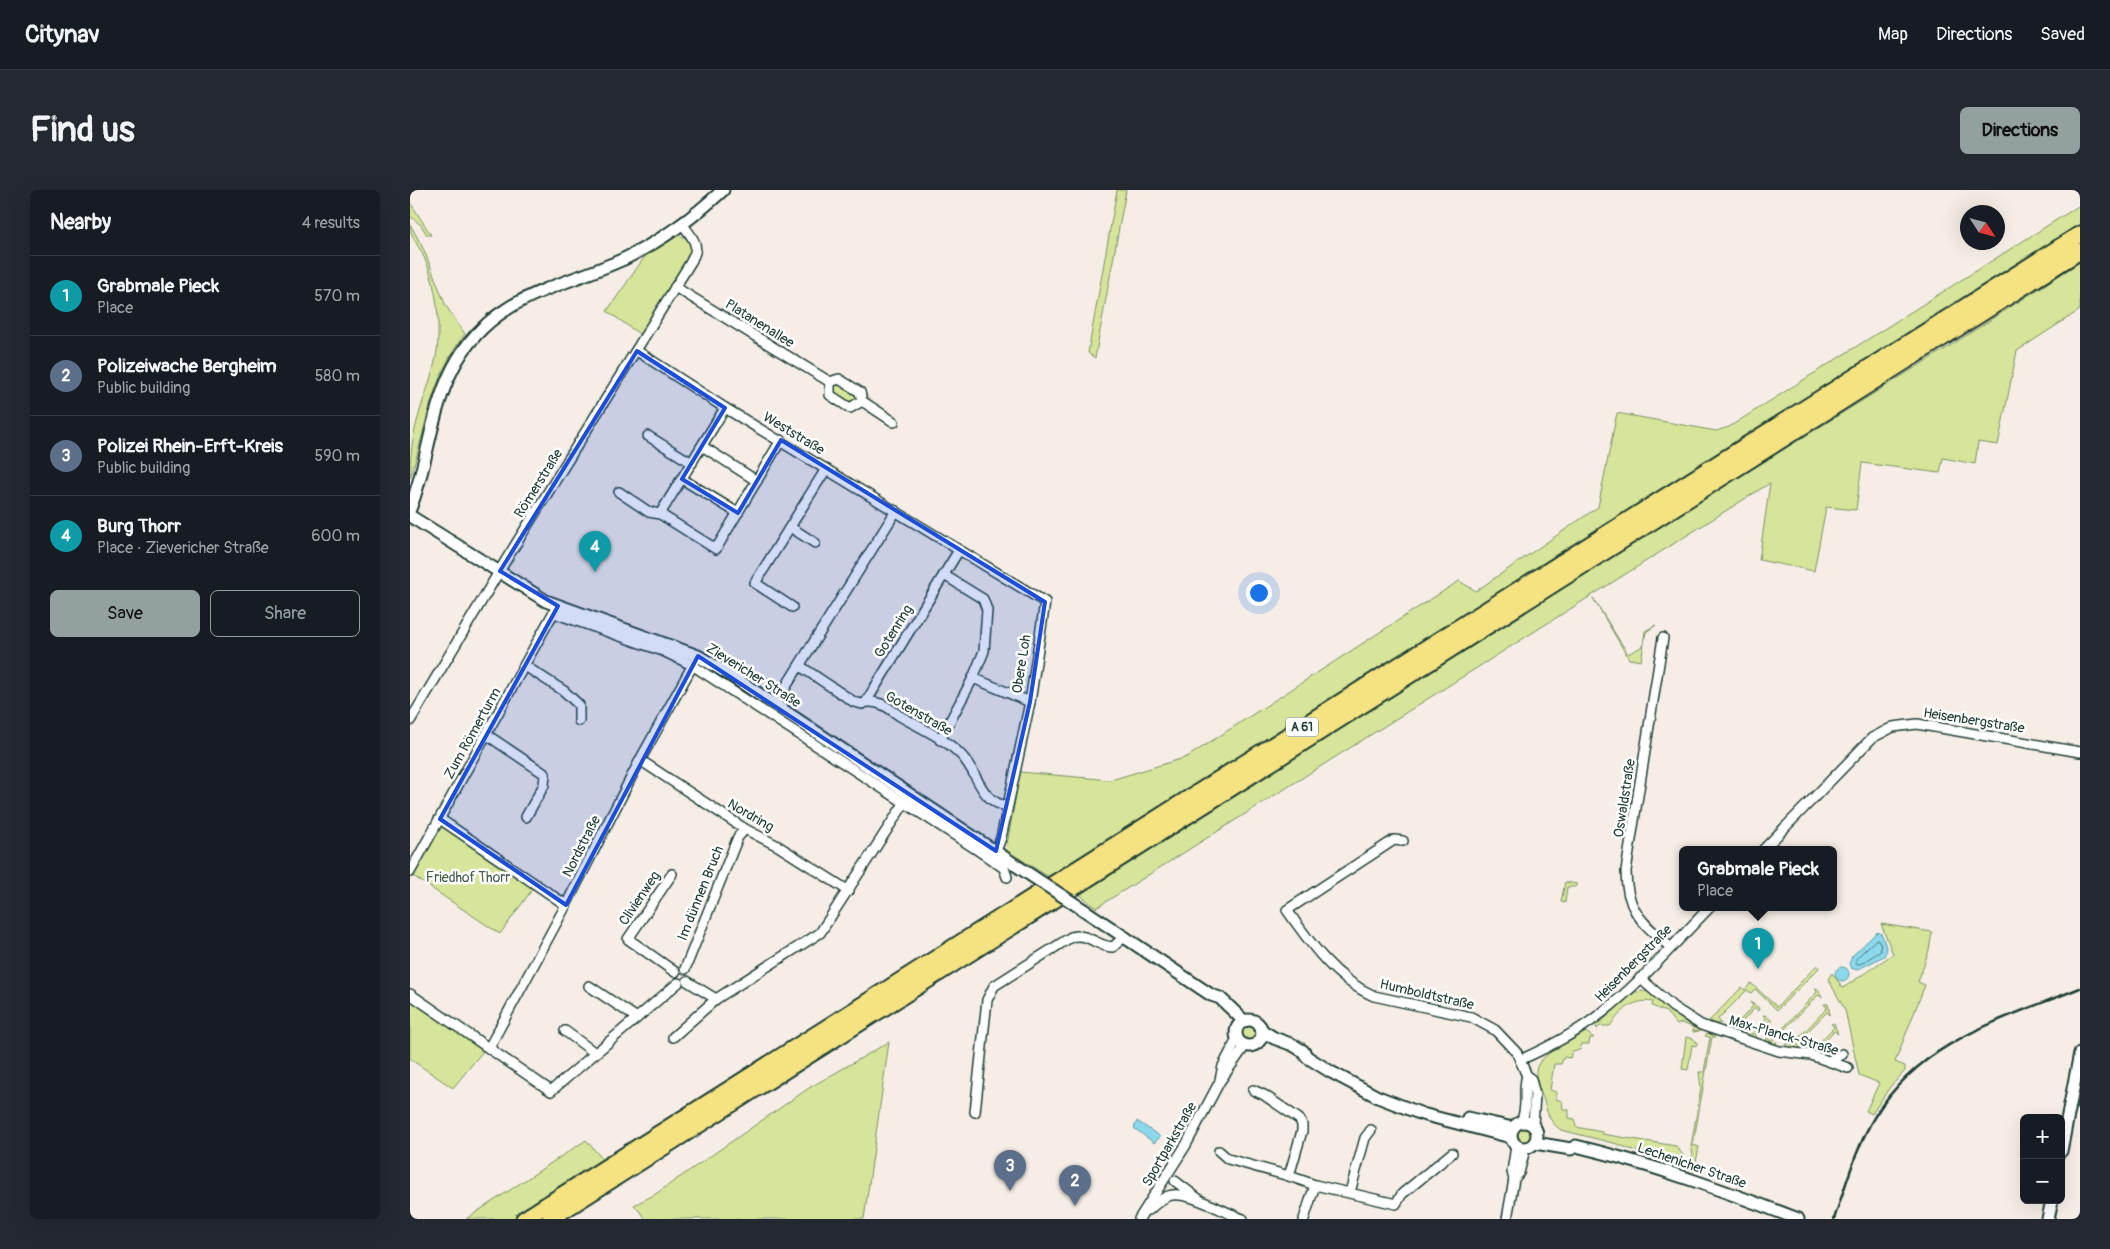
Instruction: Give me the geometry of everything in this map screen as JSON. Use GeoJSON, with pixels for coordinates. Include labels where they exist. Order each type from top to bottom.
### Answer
{"type":"FeatureCollection","features":[{"type":"Feature","properties":{"kind":"highway","name":"A 61"},"geometry":{"type":"LineString","coordinates":[[524,1219],[2080,234]]}},
{"type":"Feature","properties":{"kind":"highway","name":"A 61"},"geometry":{"type":"LineString","coordinates":[[550,1219],[2080,251]]}},
{"type":"Feature","properties":{"kind":"street"},"geometry":{"type":"LineString","coordinates":[[410,510],[421,480],[441,393],[453,368],[475,336],[500,314],[522,300],[544,289],[625,258],[683,225],[723,190]]}},
{"type":"Feature","properties":{"kind":"street","name":"Römerstraße"},"geometry":{"type":"LineString","coordinates":[[410,721],[696,253],[696,244],[683,225]]}},
{"type":"Feature","properties":{"kind":"street","name":"Platanenallee"},"geometry":{"type":"LineString","coordinates":[[675,287],[830,382],[839,379],[860,392],[862,401],[894,422]]}},
{"type":"Feature","properties":{"kind":"street","name":"Weststraße"},"geometry":{"type":"LineString","coordinates":[[637,351],[725,408],[781,440],[938,537]]}},
{"type":"Feature","properties":{"kind":"street"},"geometry":{"type":"LineString","coordinates":[[830,382],[830,395],[850,408],[862,401]]}},
{"type":"Feature","properties":{"kind":"street"},"geometry":{"type":"LineString","coordinates":[[660,514],[725,408]]}},
{"type":"Feature","properties":{"kind":"street"},"geometry":{"type":"LineString","coordinates":[[648,436],[692,463]]}},
{"type":"Feature","properties":{"kind":"street"},"geometry":{"type":"LineString","coordinates":[[619,492],[649,512],[660,514],[716,549],[781,440]]}},
{"type":"Feature","properties":{"kind":"street"},"geometry":{"type":"LineString","coordinates":[[702,446],[757,481]]}},
{"type":"Feature","properties":{"kind":"street"},"geometry":{"type":"LineString","coordinates":[[792,607],[755,583],[826,469]]}},
{"type":"Feature","properties":{"kind":"street"},"geometry":{"type":"LineString","coordinates":[[682,479],[738,514]]}},
{"type":"Feature","properties":{"kind":"street"},"geometry":{"type":"LineString","coordinates":[[775,704],[896,511]]}},
{"type":"Feature","properties":{"kind":"street","name":"Zievericher Straße"},"geometry":{"type":"LineString","coordinates":[[410,516],[500,571],[555,609],[695,661],[775,704],[1211,995],[1244,1036]]}},
{"type":"Feature","properties":{"kind":"street"},"geometry":{"type":"LineString","coordinates":[[790,527],[815,542]]}},
{"type":"Feature","properties":{"kind":"street","name":"Obere Loh"},"geometry":{"type":"LineString","coordinates":[[938,537],[1045,602],[1030,702],[1001,838],[996,851]]}},
{"type":"Feature","properties":{"kind":"street","name":"Gotenring"},"geometry":{"type":"LineString","coordinates":[[866,702],[959,550]]}},
{"type":"Feature","properties":{"kind":"street"},"geometry":{"type":"LineString","coordinates":[[940,740],[973,678],[984,651],[987,610],[983,599],[944,575]]}},
{"type":"Feature","properties":{"kind":"street","name":"Zum Römerturm"},"geometry":{"type":"LineString","coordinates":[[410,872],[555,609]]}},
{"type":"Feature","properties":{"kind":"street","name":"Oswaldstraße"},"geometry":{"type":"LineString","coordinates":[[1663,638],[1626,871],[1626,888],[1629,902],[1643,922],[1670,947]]}},
{"type":"Feature","properties":{"kind":"street","name":"Zievericher Straße"},"geometry":{"type":"LineString","coordinates":[[695,661],[1004,868],[1007,877]]}},
{"type":"Feature","properties":{"kind":"street","name":"Nordstraße"},"geometry":{"type":"LineString","coordinates":[[491,1050],[491,1044],[566,905],[640,760],[695,661]]}},
{"type":"Feature","properties":{"kind":"street"},"geometry":{"type":"LineString","coordinates":[[525,666],[564,691],[579,705],[580,720]]}},
{"type":"Feature","properties":{"kind":"street","name":"Gotenstraße"},"geometry":{"type":"LineString","coordinates":[[800,666],[854,702],[862,704],[866,702],[880,703],[940,740],[964,758],[980,787],[991,799],[1000,805],[1007,806]]}},
{"type":"Feature","properties":{"kind":"street"},"geometry":{"type":"LineString","coordinates":[[973,678],[1030,702]]}},
{"type":"Feature","properties":{"kind":"street","name":"Heisenbergstraße"},"geometry":{"type":"LineString","coordinates":[[1767,846],[1872,738],[1893,727],[1917,724],[2080,752]]}},
{"type":"Feature","properties":{"kind":"street"},"geometry":{"type":"LineString","coordinates":[[487,735],[545,774],[544,785],[526,817]]}},
{"type":"Feature","properties":{"kind":"street","name":"Nordring"},"geometry":{"type":"LineString","coordinates":[[640,760],[745,829],[778,846],[849,891]]}},
{"type":"Feature","properties":{"kind":"street"},"geometry":{"type":"LineString","coordinates":[[673,1037],[716,999],[820,933],[905,802]]}},
{"type":"Feature","properties":{"kind":"street"},"geometry":{"type":"LineString","coordinates":[[440,819],[566,905]]}},
{"type":"Feature","properties":{"kind":"street","name":"Im dünnen Bruch"},"geometry":{"type":"LineString","coordinates":[[685,969],[738,837],[745,829]]}},
{"type":"Feature","properties":{"kind":"street","name":"Humboldtstraße"},"geometry":{"type":"LineString","coordinates":[[1403,842],[1394,840],[1287,910],[1303,933],[1331,966],[1349,983],[1374,996],[1471,1017],[1482,1022],[1507,1041],[1520,1060],[1527,1076],[1531,1079],[1535,1095],[1535,1133]]}},
{"type":"Feature","properties":{"kind":"street","name":"Clivienweg"},"geometry":{"type":"LineString","coordinates":[[672,874],[628,939],[675,972]]}},
{"type":"Feature","properties":{"kind":"street","name":"Heisenbergstraße"},"geometry":{"type":"LineString","coordinates":[[1520,1060],[1586,1024],[1623,995],[1706,911]]}},
{"type":"Feature","properties":{"kind":"street"},"geometry":{"type":"LineString","coordinates":[[975,1112],[987,1000],[994,986],[1071,937],[1084,936],[1108,947],[1113,947],[1125,936]]}},
{"type":"Feature","properties":{"kind":"street"},"geometry":{"type":"LineString","coordinates":[[410,994],[551,1091],[678,983],[682,984],[687,981],[689,974],[685,969],[679,969],[675,972],[674,978],[678,983]]}},
{"type":"Feature","properties":{"kind":"street","name":"Max-Planck-Straße"},"geometry":{"type":"LineString","coordinates":[[1640,978],[1685,1017],[1701,1025],[1779,1051],[1811,1055],[1848,1068]]}},
{"type":"Feature","properties":{"kind":"street"},"geometry":{"type":"LineString","coordinates":[[687,981],[716,999]]}},
{"type":"Feature","properties":{"kind":"street"},"geometry":{"type":"LineString","coordinates":[[589,986],[637,1018]]}},
{"type":"Feature","properties":{"kind":"street"},"geometry":{"type":"LineString","coordinates":[[595,1002],[601,994]]}},
{"type":"Feature","properties":{"kind":"street"},"geometry":{"type":"LineString","coordinates":[[1244,1036],[1255,1022],[1261,1030],[1274,1038],[1293,1045],[1303,1051],[1307,1057]]}},
{"type":"Feature","properties":{"kind":"street"},"geometry":{"type":"LineString","coordinates":[[1244,1036],[1261,1038],[1261,1030]]}},
{"type":"Feature","properties":{"kind":"street"},"geometry":{"type":"LineString","coordinates":[[565,1031],[595,1053]]}},
{"type":"Feature","properties":{"kind":"street"},"geometry":{"type":"LineString","coordinates":[[1244,1036],[1307,1057],[1378,1097],[1517,1136],[1535,1133]]}},
{"type":"Feature","properties":{"kind":"street","name":"Sportparkstraße"},"geometry":{"type":"LineString","coordinates":[[1141,1217],[1186,1145],[1220,1081],[1223,1066],[1244,1036]]}},
{"type":"Feature","properties":{"kind":"street"},"geometry":{"type":"LineString","coordinates":[[2065,1130],[2080,1053]]}},
{"type":"Feature","properties":{"kind":"street"},"geometry":{"type":"LineString","coordinates":[[1829,1061],[1842,1054]]}},
{"type":"Feature","properties":{"kind":"street","name":"Humboldtstraße"},"geometry":{"type":"LineString","coordinates":[[1507,1219],[1514,1179],[1512,1172],[1517,1136],[1526,1105],[1525,1080],[1527,1076]]}},
{"type":"Feature","properties":{"kind":"street"},"geometry":{"type":"LineString","coordinates":[[1253,1090],[1299,1119],[1302,1124],[1289,1176]]}},
{"type":"Feature","properties":{"kind":"street"},"geometry":{"type":"LineString","coordinates":[[1350,1192],[1370,1130]]}},
{"type":"Feature","properties":{"kind":"street","name":"Lechenicher Straße"},"geometry":{"type":"LineString","coordinates":[[1517,1136],[1535,1133],[1573,1142],[1576,1146],[1615,1155],[1687,1177],[1798,1219]]}},
{"type":"Feature","properties":{"kind":"street"},"geometry":{"type":"LineString","coordinates":[[1219,1150],[1228,1159],[1315,1184],[1396,1204],[1402,1194],[1452,1153]]}},
{"type":"Feature","properties":{"kind":"street"},"geometry":{"type":"LineString","coordinates":[[1175,1182],[1202,1202]]}},
{"type":"Feature","properties":{"kind":"street"},"geometry":{"type":"LineString","coordinates":[[1304,1219],[1315,1184]]}},
{"type":"Feature","properties":{"kind":"street"},"geometry":{"type":"LineString","coordinates":[[1141,1217],[1166,1196],[1174,1195],[1202,1202],[1243,1219]]}},
{"type":"Feature","properties":{"kind":"street"},"geometry":{"type":"LineString","coordinates":[[2048,1219],[2051,1204]]}},
{"type":"Feature","properties":{"kind":"highlighted area"},"geometry":{"type":"Polygon","coordinates":[[[637,351],[725,408],[682,479],[738,513],[781,440],[1045,602],[1030,702],[996,851],[698,656],[566,905],[440,819],[558,606],[500,571],[637,351]]]}},
{"type":"Feature","properties":{"kind":"green space"},"geometry":{"type":"Polygon","coordinates":[[[1117,190],[1126,190],[1095,358],[1088,353],[1117,190]]]}},
{"type":"Feature","properties":{"kind":"green space"},"geometry":{"type":"Polygon","coordinates":[[[410,202],[431,235],[427,235],[421,225],[410,216],[410,202]]]}},
{"type":"Feature","properties":{"kind":"green space"},"geometry":{"type":"Polygon","coordinates":[[[2080,205],[2080,224],[1049,877],[1006,850],[1020,772],[1111,780],[1187,757],[1459,581],[1476,591],[1598,507],[1617,413],[1716,431],[1729,427],[2080,205]]]}},
{"type":"Feature","properties":{"kind":"green space"},"geometry":{"type":"Polygon","coordinates":[[[410,224],[424,250],[446,306],[465,334],[453,351],[437,386],[410,478],[413,440],[436,358],[438,326],[437,305],[431,274],[413,237],[410,224]]]}},
{"type":"Feature","properties":{"kind":"green space"},"geometry":{"type":"Polygon","coordinates":[[[678,235],[689,241],[692,253],[642,336],[607,311],[646,255],[678,235]]]}},
{"type":"Feature","properties":{"kind":"green space"},"geometry":{"type":"Polygon","coordinates":[[[2080,262],[2080,310],[2017,351],[1998,445],[1978,442],[1975,464],[1943,458],[1940,473],[1862,463],[1856,510],[1826,507],[1814,571],[1759,560],[1770,483],[1096,908],[1079,894],[1585,573],[1950,346],[2080,262]]]}},
{"type":"Feature","properties":{"kind":"green space"},"geometry":{"type":"Polygon","coordinates":[[[837,385],[841,385],[857,397],[855,401],[849,401],[839,396],[834,388],[837,385]]]}},
{"type":"Feature","properties":{"kind":"green space"},"geometry":{"type":"Polygon","coordinates":[[[1593,598],[1628,654],[1643,646],[1645,631],[1656,625],[1646,632],[1641,661],[1629,659],[1593,598]]]}},
{"type":"Feature","properties":{"kind":"green space","name":"Friedhof Thorr"},"geometry":{"type":"Polygon","coordinates":[[[441,824],[534,887],[500,934],[413,876],[441,824]]]}},
{"type":"Feature","properties":{"kind":"green space"},"geometry":{"type":"Polygon","coordinates":[[[1565,882],[1577,884],[1575,887],[1567,887],[1565,903],[1561,902],[1565,882]]]}},
{"type":"Feature","properties":{"kind":"green space"},"geometry":{"type":"Polygon","coordinates":[[[1881,924],[1932,932],[1929,950],[1918,982],[1925,985],[1895,1062],[1905,1066],[1905,1071],[1890,1087],[1872,1114],[1866,1111],[1879,1083],[1859,1075],[1845,1010],[1828,979],[1832,973],[1843,988],[1893,954],[1881,924]]]}},
{"type":"Feature","properties":{"kind":"green space"},"geometry":{"type":"Polygon","coordinates":[[[1817,965],[1819,968],[1777,1010],[1755,989],[1751,993],[1747,990],[1718,1019],[1721,1023],[1709,1021],[1742,987],[1745,990],[1751,983],[1777,1007],[1817,965]]]}},
{"type":"Feature","properties":{"kind":"green space"},"geometry":{"type":"Polygon","coordinates":[[[1815,988],[1818,989],[1822,997],[1818,995],[1774,1040],[1776,1044],[1766,1041],[1767,1038],[1771,1041],[1817,992],[1815,988]]]}},
{"type":"Feature","properties":{"kind":"green space"},"geometry":{"type":"Polygon","coordinates":[[[1645,991],[1654,996],[1675,1015],[1700,1031],[1693,1032],[1693,1027],[1681,1023],[1677,1025],[1666,1012],[1652,1006],[1653,1002],[1646,1001],[1628,1007],[1610,1026],[1600,1026],[1597,1029],[1596,1026],[1635,992],[1645,991]]]}},
{"type":"Feature","properties":{"kind":"green space"},"geometry":{"type":"Polygon","coordinates":[[[410,999],[483,1051],[453,1088],[410,1059],[410,999]]]}},
{"type":"Feature","properties":{"kind":"green space"},"geometry":{"type":"Polygon","coordinates":[[[1750,1002],[1759,1008],[1758,1011],[1755,1008],[1737,1027],[1740,1030],[1728,1028],[1730,1024],[1734,1027],[1753,1006],[1750,1002]]]}},
{"type":"Feature","properties":{"kind":"green space"},"geometry":{"type":"Polygon","coordinates":[[[1824,1004],[1828,1004],[1830,1015],[1827,1012],[1796,1043],[1800,1047],[1798,1049],[1786,1047],[1788,1042],[1792,1045],[1827,1008],[1824,1004]]]}},
{"type":"Feature","properties":{"kind":"green space"},"geometry":{"type":"Polygon","coordinates":[[[1763,1015],[1771,1020],[1772,1024],[1768,1021],[1755,1034],[1757,1038],[1748,1035],[1748,1031],[1752,1034],[1766,1019],[1763,1015]]]}},
{"type":"Feature","properties":{"kind":"green space"},"geometry":{"type":"Polygon","coordinates":[[[1834,1023],[1838,1034],[1834,1031],[1817,1048],[1819,1052],[1810,1050],[1811,1045],[1814,1048],[1834,1027],[1831,1024],[1834,1023]]]}},
{"type":"Feature","properties":{"kind":"green space"},"geometry":{"type":"Polygon","coordinates":[[[1246,1025],[1252,1025],[1257,1030],[1255,1039],[1246,1041],[1241,1036],[1241,1030],[1246,1025]]]}},
{"type":"Feature","properties":{"kind":"green space"},"geometry":{"type":"Polygon","coordinates":[[[1586,1032],[1594,1038],[1590,1038],[1589,1044],[1582,1044],[1580,1050],[1572,1051],[1570,1058],[1564,1057],[1561,1064],[1554,1064],[1550,1090],[1556,1092],[1556,1099],[1562,1101],[1563,1109],[1569,1110],[1569,1118],[1575,1119],[1576,1127],[1602,1132],[1602,1134],[1676,1146],[1683,1155],[1682,1165],[1676,1166],[1617,1144],[1561,1130],[1552,1121],[1537,1083],[1536,1071],[1538,1065],[1542,1059],[1556,1049],[1586,1032]]]}},
{"type":"Feature","properties":{"kind":"green space"},"geometry":{"type":"Polygon","coordinates":[[[1708,1032],[1714,1034],[1715,1037],[1712,1037],[1693,1145],[1699,1147],[1694,1172],[1688,1170],[1693,1155],[1691,1146],[1701,1088],[1699,1072],[1704,1072],[1710,1037],[1705,1036],[1708,1032]]]}},
{"type":"Feature","properties":{"kind":"green space"},"geometry":{"type":"Polygon","coordinates":[[[1686,1037],[1692,1038],[1697,1044],[1697,1046],[1692,1045],[1688,1070],[1682,1069],[1686,1037]]]}},
{"type":"Feature","properties":{"kind":"green space"},"geometry":{"type":"Polygon","coordinates":[[[889,1042],[864,1219],[646,1219],[634,1205],[654,1195],[809,1088],[889,1042]]]}},
{"type":"Feature","properties":{"kind":"green space"},"geometry":{"type":"Polygon","coordinates":[[[1522,1127],[1528,1127],[1533,1132],[1531,1141],[1522,1143],[1517,1138],[1517,1132],[1522,1127]]]}},
{"type":"Feature","properties":{"kind":"green space"},"geometry":{"type":"Polygon","coordinates":[[[586,1140],[604,1161],[514,1219],[466,1219],[586,1140]]]}},
{"type":"Feature","properties":{"kind":"water"},"geometry":{"type":"Polygon","coordinates":[[[1879,932],[1882,935],[1887,950],[1884,956],[1857,970],[1851,968],[1849,964],[1852,956],[1879,932]]]}},
{"type":"Feature","properties":{"kind":"water"},"geometry":{"type":"Polygon","coordinates":[[[1842,967],[1847,969],[1849,974],[1847,979],[1842,981],[1837,979],[1835,974],[1837,969],[1842,967]]]}},
{"type":"Feature","properties":{"kind":"water"},"geometry":{"type":"Polygon","coordinates":[[[1137,1121],[1160,1137],[1154,1143],[1134,1128],[1137,1121]]]}},
{"type":"Feature","properties":{"kind":"railway"},"geometry":{"type":"LineString","coordinates":[[1834,1219],[1852,1166],[1868,1128],[1894,1090],[1916,1068],[1966,1036],[1993,1023],[2080,988]]}},
{"type":"Feature","properties":{"kind":"place","name":"Burg Thorr"},"geometry":{"type":"Point","coordinates":[595,572]}},
{"type":"Feature","properties":{"kind":"place","name":"Grabmale Pieck"},"geometry":{"type":"Point","coordinates":[1758,969]}},
{"type":"Feature","properties":{"kind":"place","name":"Polizei Rhein-Erft-Kreis"},"geometry":{"type":"Point","coordinates":[1010,1191]}},
{"type":"Feature","properties":{"kind":"place","name":"Polizeiwache Bergheim"},"geometry":{"type":"Point","coordinates":[1075,1206]}}]}
